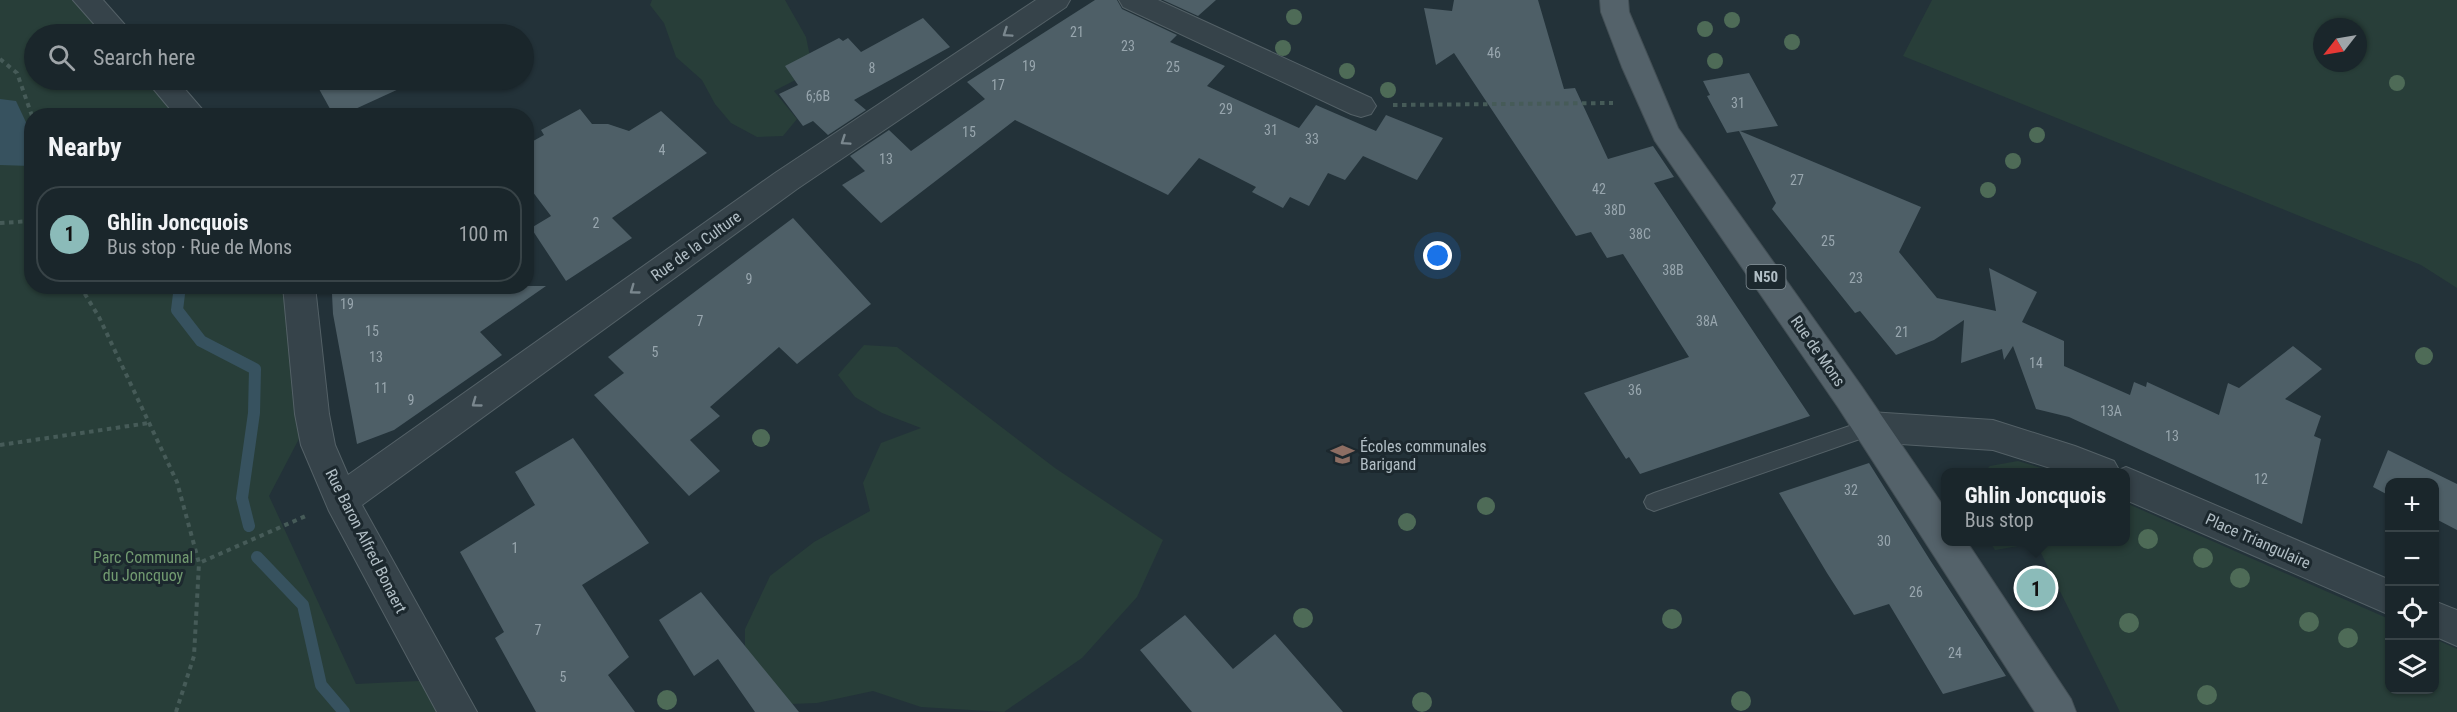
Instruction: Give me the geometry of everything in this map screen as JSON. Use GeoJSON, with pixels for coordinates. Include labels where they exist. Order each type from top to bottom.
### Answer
{"type":"FeatureCollection","features":[{"type":"Feature","properties":{"kind":"main road","name":"Rue de Mons"},"geometry":{"type":"LineString","coordinates":[[1614,0],[1615,12],[1650,102],[1665,133],[1870,427],[1941,534]]}},
{"type":"Feature","properties":{"kind":"main road","name":"Rue de Mons"},"geometry":{"type":"LineString","coordinates":[[1949,546],[2057,712]]}},
{"type":"Feature","properties":{"kind":"street"},"geometry":{"type":"LineString","coordinates":[[87,0],[110,24]]}},
{"type":"Feature","properties":{"kind":"street","name":"Rue de la Culture"},"geometry":{"type":"LineString","coordinates":[[341,500],[786,181],[1056,0]]}},
{"type":"Feature","properties":{"kind":"street"},"geometry":{"type":"LineString","coordinates":[[1133,0],[1361,106]]}},
{"type":"Feature","properties":{"kind":"street"},"geometry":{"type":"LineString","coordinates":[[169,90],[186,108]]}},
{"type":"Feature","properties":{"kind":"street","name":"Rue Baron Alfred Bonaert"},"geometry":{"type":"LineString","coordinates":[[300,294],[312,414],[318,445],[341,500],[458,712]]}},
{"type":"Feature","properties":{"kind":"street"},"geometry":{"type":"LineString","coordinates":[[1870,427],[1993,435],[2092,468]]}},
{"type":"Feature","properties":{"kind":"street","name":"Place Triangulaire"},"geometry":{"type":"LineString","coordinates":[[2130,485],[2385,596]]}},
{"type":"Feature","properties":{"kind":"street"},"geometry":{"type":"LineString","coordinates":[[2439,620],[2457,628]]}},
{"type":"Feature","properties":{"kind":"lane"},"geometry":{"type":"LineString","coordinates":[[1654,502],[1870,427]]}},
{"type":"Feature","properties":{"kind":"path"},"geometry":{"type":"LineString","coordinates":[[0,59],[16,73],[29,108]]}},
{"type":"Feature","properties":{"kind":"path"},"geometry":{"type":"LineString","coordinates":[[1361,106],[1650,102]]}},
{"type":"Feature","properties":{"kind":"path"},"geometry":{"type":"LineString","coordinates":[[0,223],[24,222]]}},
{"type":"Feature","properties":{"kind":"path"},"geometry":{"type":"LineString","coordinates":[[85,294],[99,317],[177,482],[199,563],[194,656],[176,712]]}},
{"type":"Feature","properties":{"kind":"path"},"geometry":{"type":"LineString","coordinates":[[0,445],[149,423]]}},
{"type":"Feature","properties":{"kind":"path"},"geometry":{"type":"LineString","coordinates":[[199,563],[341,500]]}},
{"type":"Feature","properties":{"kind":"green space","name":"Parc Communal du Joncquoy"},"geometry":{"type":"Polygon","coordinates":[[[0,0],[87,0],[110,24],[24,24],[24,90],[170,90],[187,108],[24,108],[24,294],[300,294],[312,414],[269,496],[356,684],[439,680],[458,712],[0,712],[0,0]]]}},
{"type":"Feature","properties":{"kind":"green space"},"geometry":{"type":"Polygon","coordinates":[[[652,0],[785,0],[806,37],[813,71],[774,91],[797,119],[783,136],[757,137],[731,123],[715,104],[702,80],[676,57],[664,23],[650,5],[652,0]]]}},
{"type":"Feature","properties":{"kind":"green space"},"geometry":{"type":"Polygon","coordinates":[[[1932,0],[2457,0],[2457,288],[2421,265],[1903,56],[1932,0]]]}},
{"type":"Feature","properties":{"kind":"green space"},"geometry":{"type":"Polygon","coordinates":[[[864,345],[897,347],[1055,468],[1163,540],[1137,597],[1082,658],[1004,712],[921,707],[873,691],[817,703],[763,705],[745,678],[745,629],[770,576],[814,542],[870,511],[863,483],[881,443],[921,428],[882,413],[855,397],[838,375],[864,345]]]}},
{"type":"Feature","properties":{"kind":"green space"},"geometry":{"type":"Polygon","coordinates":[[[2018,461],[2042,468],[1988,468],[2018,461]]]}},
{"type":"Feature","properties":{"kind":"green space"},"geometry":{"type":"Polygon","coordinates":[[[2130,505],[2385,617],[2385,694],[2439,694],[2439,641],[2457,649],[2457,712],[2120,712],[2037,546],[2130,546],[2130,505]]]}},
{"type":"Feature","properties":{"kind":"green space"},"geometry":{"type":"Polygon","coordinates":[[[1992,546],[2018,546],[1995,550],[1992,546]]]}},
{"type":"Feature","properties":{"kind":"water"},"geometry":{"type":"Polygon","coordinates":[[[0,99],[16,101],[24,118],[24,166],[0,165],[0,99]]]}},
{"type":"Feature","properties":{"kind":"building"},"geometry":{"type":"Polygon","coordinates":[[[1095,0],[1117,0],[1122,9],[1177,35],[1170,42],[1225,66],[1207,86],[1299,128],[1316,105],[1376,131],[1386,115],[1443,138],[1417,180],[1363,156],[1345,180],[1328,173],[1309,206],[1290,197],[1283,208],[1252,192],[1256,187],[1199,158],[1168,195],[1015,120],[881,223],[842,185],[865,171],[850,156],[889,130],[911,151],[985,99],[967,82],[1095,0]]]}},
{"type":"Feature","properties":{"kind":"building"},"geometry":{"type":"Polygon","coordinates":[[[1163,0],[1216,0],[1198,16],[1163,0]]]}},
{"type":"Feature","properties":{"kind":"building"},"geometry":{"type":"Polygon","coordinates":[[[1454,0],[1538,0],[1564,89],[1575,88],[1608,159],[1653,146],[1674,177],[1654,183],[1810,416],[1640,474],[1629,457],[1626,459],[1584,393],[1689,357],[1623,254],[1607,258],[1591,232],[1576,236],[1454,53],[1436,65],[1424,8],[1452,11],[1454,0]]]}},
{"type":"Feature","properties":{"kind":"building"},"geometry":{"type":"Polygon","coordinates":[[[923,18],[950,47],[854,100],[866,110],[828,135],[813,121],[803,126],[779,94],[798,85],[785,66],[839,38],[843,41],[848,38],[861,52],[923,18]]]}},
{"type":"Feature","properties":{"kind":"building"},"geometry":{"type":"Polygon","coordinates":[[[1749,73],[1778,126],[1740,131],[1921,207],[1899,252],[1937,298],[1996,311],[1989,268],[2037,292],[2022,322],[2064,341],[2064,366],[2130,395],[2134,382],[2146,387],[2147,382],[2219,415],[2228,383],[2239,388],[2293,346],[2322,369],[2285,399],[2321,416],[2314,436],[2321,439],[2302,524],[2069,417],[2036,409],[2013,346],[2004,360],[2002,349],[1961,363],[1964,320],[1934,340],[1896,355],[1860,311],[1855,313],[1772,209],[1776,203],[1739,131],[1727,133],[1707,96],[1710,95],[1703,81],[1749,73]]]}},
{"type":"Feature","properties":{"kind":"building"},"geometry":{"type":"Polygon","coordinates":[[[320,90],[397,90],[357,108],[330,108],[320,90]]]}},
{"type":"Feature","properties":{"kind":"building"},"geometry":{"type":"Polygon","coordinates":[[[580,109],[592,124],[608,124],[629,131],[661,111],[707,153],[612,218],[632,238],[566,281],[534,233],[534,226],[551,216],[534,194],[534,141],[544,135],[541,130],[580,109]]]}},
{"type":"Feature","properties":{"kind":"building"},"geometry":{"type":"Polygon","coordinates":[[[793,218],[871,304],[797,364],[779,347],[710,407],[720,416],[690,440],[720,471],[689,496],[594,395],[624,373],[608,357],[793,218]]]}},
{"type":"Feature","properties":{"kind":"building"},"geometry":{"type":"Polygon","coordinates":[[[534,286],[546,286],[480,332],[502,355],[394,430],[357,444],[333,314],[332,294],[534,294],[534,286]]]}},
{"type":"Feature","properties":{"kind":"building"},"geometry":{"type":"Polygon","coordinates":[[[573,438],[649,543],[582,585],[629,657],[608,675],[635,712],[536,712],[495,638],[504,632],[460,552],[535,505],[515,472],[573,438]]]}},
{"type":"Feature","properties":{"kind":"building"},"geometry":{"type":"Polygon","coordinates":[[[2388,450],[2457,484],[2457,530],[2439,521],[2439,478],[2385,478],[2385,493],[2373,487],[2388,450]]]}},
{"type":"Feature","properties":{"kind":"building"},"geometry":{"type":"Polygon","coordinates":[[[1869,463],[2006,676],[1943,694],[1889,604],[1854,615],[1779,493],[1869,463]]]}},
{"type":"Feature","properties":{"kind":"building"},"geometry":{"type":"Polygon","coordinates":[[[701,592],[799,712],[755,712],[718,659],[694,676],[659,620],[701,592]]]}},
{"type":"Feature","properties":{"kind":"building"},"geometry":{"type":"Polygon","coordinates":[[[1185,615],[1233,669],[1275,634],[1343,712],[1192,712],[1140,650],[1185,615]]]}},
{"type":"Feature","properties":{"kind":"waterway"},"geometry":{"type":"LineString","coordinates":[[179,294],[177,310],[201,341],[255,369],[254,413],[242,498],[249,526]]}},
{"type":"Feature","properties":{"kind":"waterway"},"geometry":{"type":"LineString","coordinates":[[257,557],[303,605],[321,685],[344,712]]}},
{"type":"Feature","properties":{"kind":"place","name":"Écoles communales Barigand"},"geometry":{"type":"Point","coordinates":[1342,455]}},
{"type":"Feature","properties":{"kind":"place","name":"Ghlin Joncquois"},"geometry":{"type":"Point","coordinates":[2036,588]}}]}
